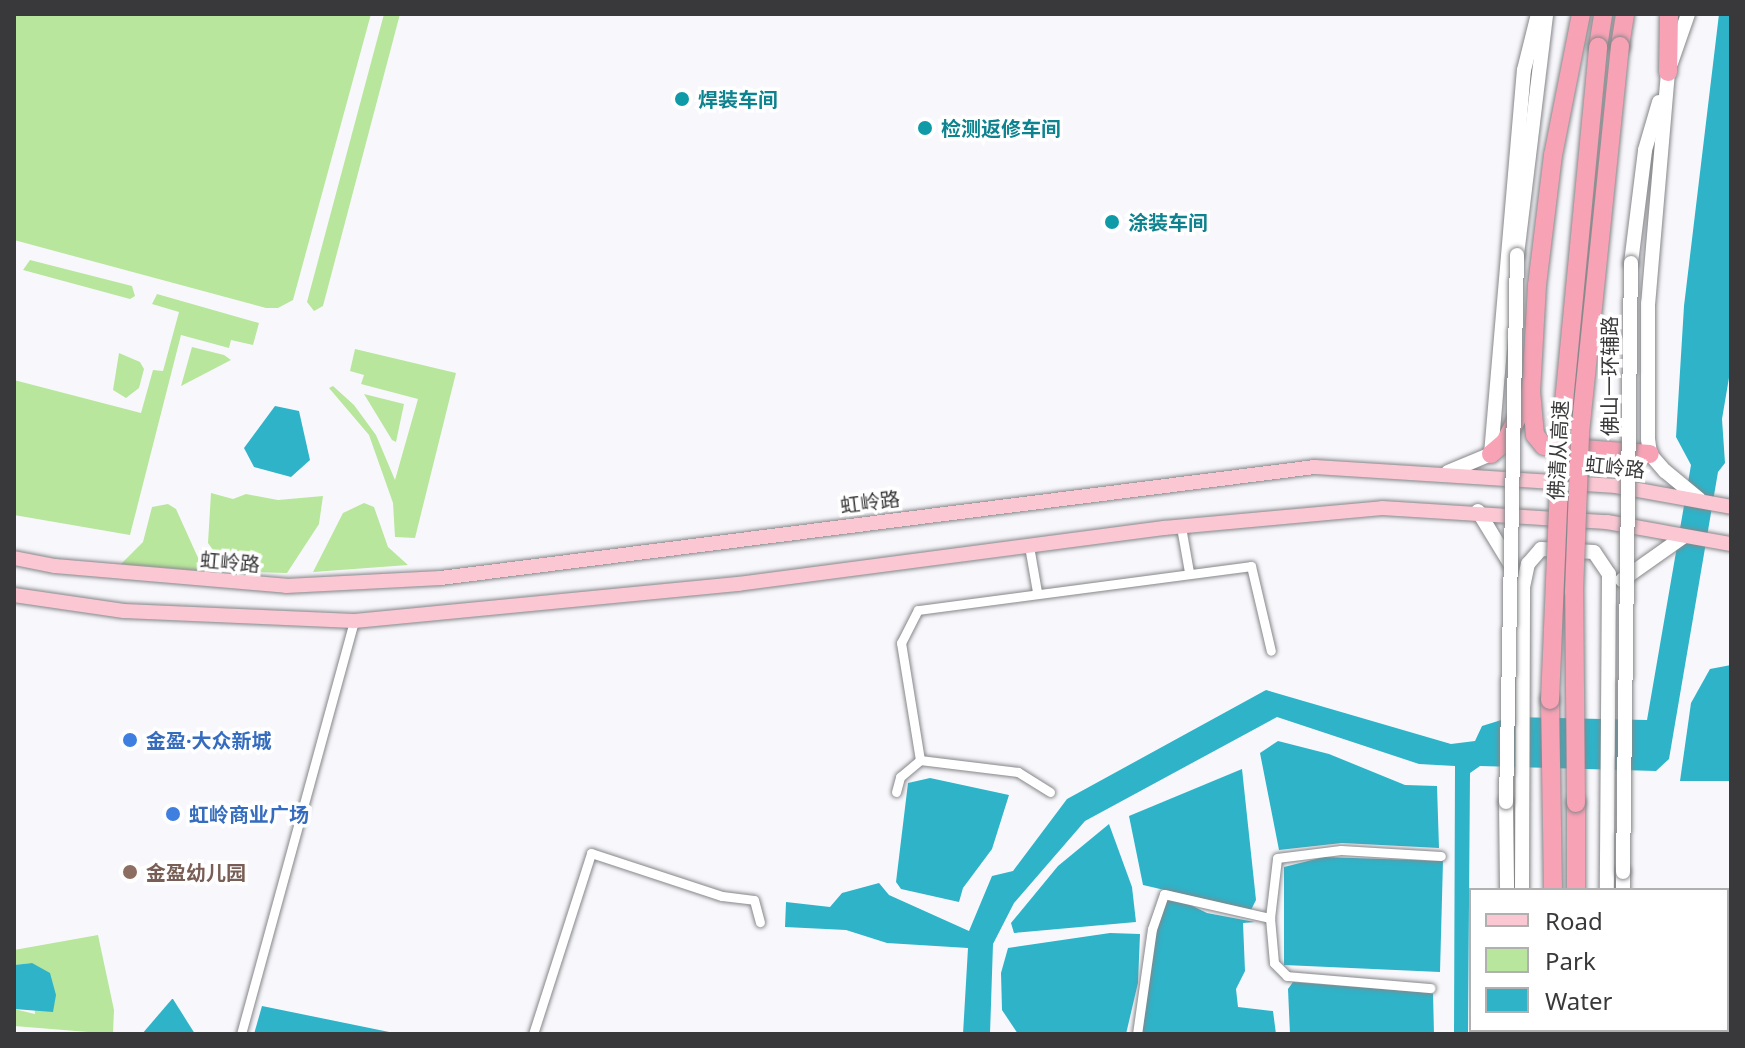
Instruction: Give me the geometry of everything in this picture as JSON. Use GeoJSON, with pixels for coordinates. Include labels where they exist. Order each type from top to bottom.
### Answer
{"type":"FeatureCollection","features":[{"type":"Feature","properties":{"kind":"highway"},"geometry":{"type":"LineString","coordinates":[[1581,14],[1553,155],[1537,285],[1531,391],[1535,435],[1544,446],[1650,454]]}},
{"type":"Feature","properties":{"kind":"highway","name":"佛清从高速"},"geometry":{"type":"LineString","coordinates":[[1553,888],[1550,700],[1561,433],[1603,14]]}},
{"type":"Feature","properties":{"kind":"highway","name":"佛清从高速"},"geometry":{"type":"LineString","coordinates":[[1576,888],[1574,592],[1580,433],[1625,14]]}},
{"type":"Feature","properties":{"kind":"highway"},"geometry":{"type":"LineString","coordinates":[[1668,72],[1669,14]]}},
{"type":"Feature","properties":{"kind":"highway"},"geometry":{"type":"LineString","coordinates":[[1491,454],[1505,442],[1531,391]]}},
{"type":"Feature","properties":{"kind":"main road"},"geometry":{"type":"LineString","coordinates":[[1448,472],[1491,454],[1524,70],[1538,14]]}},
{"type":"Feature","properties":{"kind":"main road"},"geometry":{"type":"LineString","coordinates":[[1507,888],[1517,255],[1546,14]]}},
{"type":"Feature","properties":{"kind":"main road","name":"佛山一环辅路"},"geometry":{"type":"LineString","coordinates":[[1623,888],[1631,263],[1645,150],[1688,14]]}},
{"type":"Feature","properties":{"kind":"main road"},"geometry":{"type":"LineString","coordinates":[[1668,72],[1648,303],[1650,454],[1682,493]]}},
{"type":"Feature","properties":{"kind":"main road","name":"虹岭路"},"geometry":{"type":"LineString","coordinates":[[14,558],[223,582],[339,584],[484,573],[1207,478],[1315,467],[1448,472],[1682,493],[1731,507]]}},
{"type":"Feature","properties":{"kind":"main road"},"geometry":{"type":"LineString","coordinates":[[14,595],[124,611],[354,621],[738,584],[1181,527],[1382,508],[1478,511],[1607,522],[1731,544]]}},
{"type":"Feature","properties":{"kind":"main road"},"geometry":{"type":"LineString","coordinates":[[1478,511],[1523,587]]}},
{"type":"Feature","properties":{"kind":"main road"},"geometry":{"type":"LineString","coordinates":[[1611,606],[1618,584],[1635,566],[1683,537]]}},
{"type":"Feature","properties":{"kind":"main road"},"geometry":{"type":"LineString","coordinates":[[1522,888],[1523,587],[1528,564],[1541,549],[1594,552],[1609,574],[1607,888]]}},
{"type":"Feature","properties":{"kind":"street"},"geometry":{"type":"LineString","coordinates":[[1181,527],[1189,572]]}},
{"type":"Feature","properties":{"kind":"street"},"geometry":{"type":"LineString","coordinates":[[1029,546],[1037,592]]}},
{"type":"Feature","properties":{"kind":"street"},"geometry":{"type":"LineString","coordinates":[[920,760],[901,643],[918,610],[1251,566],[1271,651]]}},
{"type":"Feature","properties":{"kind":"street"},"geometry":{"type":"LineString","coordinates":[[241,1034],[354,621]]}},
{"type":"Feature","properties":{"kind":"street"},"geometry":{"type":"LineString","coordinates":[[896,792],[900,777],[920,760],[1018,772],[1050,792]]}},
{"type":"Feature","properties":{"kind":"street"},"geometry":{"type":"LineString","coordinates":[[1430,988],[1287,976],[1274,963],[1270,918],[1277,858],[1341,850],[1441,856]]}},
{"type":"Feature","properties":{"kind":"street"},"geometry":{"type":"LineString","coordinates":[[533,1034],[591,853],[722,896],[754,900],[760,922]]}},
{"type":"Feature","properties":{"kind":"street"},"geometry":{"type":"LineString","coordinates":[[1137,1034],[1152,929],[1164,894],[1270,918]]}},
{"type":"Feature","properties":{"kind":"green space"},"geometry":{"type":"Polygon","coordinates":[[[14,14],[371,14],[293,300],[278,308],[266,308],[14,240],[14,14]]]}},
{"type":"Feature","properties":{"kind":"green space"},"geometry":{"type":"Polygon","coordinates":[[[384,14],[400,14],[323,306],[314,311],[307,302],[384,14]]]}},
{"type":"Feature","properties":{"kind":"green space"},"geometry":{"type":"Polygon","coordinates":[[[30,260],[132,286],[135,296],[130,299],[23,270],[30,260]]]}},
{"type":"Feature","properties":{"kind":"green space"},"geometry":{"type":"Polygon","coordinates":[[[157,294],[259,323],[253,345],[231,340],[229,348],[181,335],[130,535],[14,515],[14,380],[141,413],[153,370],[163,371],[179,312],[152,304],[157,294]]]}},
{"type":"Feature","properties":{"kind":"green space"},"geometry":{"type":"Polygon","coordinates":[[[192,347],[224,355],[231,360],[181,386],[192,347]]]}},
{"type":"Feature","properties":{"kind":"green space"},"geometry":{"type":"Polygon","coordinates":[[[355,349],[456,373],[415,538],[395,537],[393,503],[369,435],[329,388],[333,386],[354,405],[376,435],[395,480],[418,399],[361,384],[364,375],[350,371],[355,349]]]}},
{"type":"Feature","properties":{"kind":"green space"},"geometry":{"type":"Polygon","coordinates":[[[119,353],[140,362],[144,369],[139,388],[126,398],[113,390],[119,353]]]}},
{"type":"Feature","properties":{"kind":"green space"},"geometry":{"type":"Polygon","coordinates":[[[364,394],[404,404],[396,442],[392,440],[364,394]]]}},
{"type":"Feature","properties":{"kind":"green space"},"geometry":{"type":"Polygon","coordinates":[[[211,493],[233,499],[246,494],[278,500],[323,496],[319,524],[287,573],[228,571],[208,543],[211,493]]]}},
{"type":"Feature","properties":{"kind":"green space"},"geometry":{"type":"Polygon","coordinates":[[[364,503],[374,507],[388,547],[408,565],[313,572],[343,513],[364,503]]]}},
{"type":"Feature","properties":{"kind":"green space"},"geometry":{"type":"Polygon","coordinates":[[[168,504],[176,509],[204,571],[121,564],[143,542],[152,507],[168,504]]]}},
{"type":"Feature","properties":{"kind":"green space"},"geometry":{"type":"Polygon","coordinates":[[[98,935],[114,1010],[113,1034],[14,1026],[14,1009],[35,1014],[32,963],[14,965],[14,950],[98,935]]]}},
{"type":"Feature","properties":{"kind":"water"},"geometry":{"type":"Polygon","coordinates":[[[1719,14],[1731,14],[1731,366],[1722,419],[1725,463],[1718,472],[1669,759],[1656,771],[1480,766],[1470,773],[1468,1034],[1454,1034],[1455,766],[1419,764],[1277,717],[1085,821],[1014,903],[993,944],[990,1034],[963,1034],[968,948],[887,943],[846,930],[785,927],[786,902],[830,907],[842,893],[879,883],[889,895],[969,931],[992,876],[1013,871],[1067,799],[1266,690],[1451,744],[1475,741],[1482,726],[1511,717],[1647,720],[1691,465],[1676,437],[1684,306],[1719,14]]]}},
{"type":"Feature","properties":{"kind":"water"},"geometry":{"type":"Polygon","coordinates":[[[275,406],[299,411],[310,460],[291,477],[254,467],[244,448],[275,406]]]}},
{"type":"Feature","properties":{"kind":"water"},"geometry":{"type":"Polygon","coordinates":[[[1731,665],[1731,781],[1680,781],[1691,703],[1710,669],[1731,665]]]}},
{"type":"Feature","properties":{"kind":"water"},"geometry":{"type":"Polygon","coordinates":[[[1278,741],[1329,754],[1405,785],[1437,786],[1439,848],[1342,843],[1279,850],[1260,753],[1278,741]]]}},
{"type":"Feature","properties":{"kind":"water"},"geometry":{"type":"Polygon","coordinates":[[[1242,769],[1256,900],[1251,910],[1143,885],[1129,816],[1242,769]]]}},
{"type":"Feature","properties":{"kind":"water"},"geometry":{"type":"Polygon","coordinates":[[[930,778],[1009,795],[992,849],[963,888],[959,902],[901,889],[896,882],[908,783],[930,778]]]}},
{"type":"Feature","properties":{"kind":"water"},"geometry":{"type":"Polygon","coordinates":[[[1109,824],[1132,887],[1136,922],[1014,933],[1011,923],[1058,866],[1109,824]]]}},
{"type":"Feature","properties":{"kind":"water"},"geometry":{"type":"Polygon","coordinates":[[[1324,857],[1443,861],[1440,972],[1284,965],[1284,867],[1324,857]]]}},
{"type":"Feature","properties":{"kind":"water"},"geometry":{"type":"Polygon","coordinates":[[[1176,898],[1207,913],[1255,922],[1243,923],[1245,971],[1236,989],[1238,1007],[1273,1011],[1276,1034],[1142,1034],[1156,923],[1166,900],[1176,898]]]}},
{"type":"Feature","properties":{"kind":"water"},"geometry":{"type":"Polygon","coordinates":[[[1110,933],[1140,934],[1138,983],[1126,1034],[1018,1034],[1002,1010],[1001,973],[1008,948],[1110,933]]]}},
{"type":"Feature","properties":{"kind":"water"},"geometry":{"type":"Polygon","coordinates":[[[32,963],[50,973],[56,995],[53,1012],[14,1009],[14,965],[32,963]]]}},
{"type":"Feature","properties":{"kind":"water"},"geometry":{"type":"Polygon","coordinates":[[[1293,982],[1433,993],[1434,1034],[1290,1034],[1288,989],[1293,982]]]}},
{"type":"Feature","properties":{"kind":"water"},"geometry":{"type":"Polygon","coordinates":[[[172,999],[195,1034],[142,1034],[172,999]]]}},
{"type":"Feature","properties":{"kind":"water"},"geometry":{"type":"Polygon","coordinates":[[[262,1006],[399,1034],[254,1034],[262,1006]]]}},
{"type":"Feature","properties":{"kind":"place","name":"焊装车间"},"geometry":{"type":"Point","coordinates":[682,99]}},
{"type":"Feature","properties":{"kind":"place","name":"检测返修车间"},"geometry":{"type":"Point","coordinates":[925,128]}},
{"type":"Feature","properties":{"kind":"place","name":"涂装车间"},"geometry":{"type":"Point","coordinates":[1112,222]}},
{"type":"Feature","properties":{"kind":"place","name":"金盈·大众新城"},"geometry":{"type":"Point","coordinates":[130,740]}},
{"type":"Feature","properties":{"kind":"place","name":"虹岭商业广场"},"geometry":{"type":"Point","coordinates":[173,814]}},
{"type":"Feature","properties":{"kind":"place","name":"金盈幼儿园"},"geometry":{"type":"Point","coordinates":[130,872]}}]}
